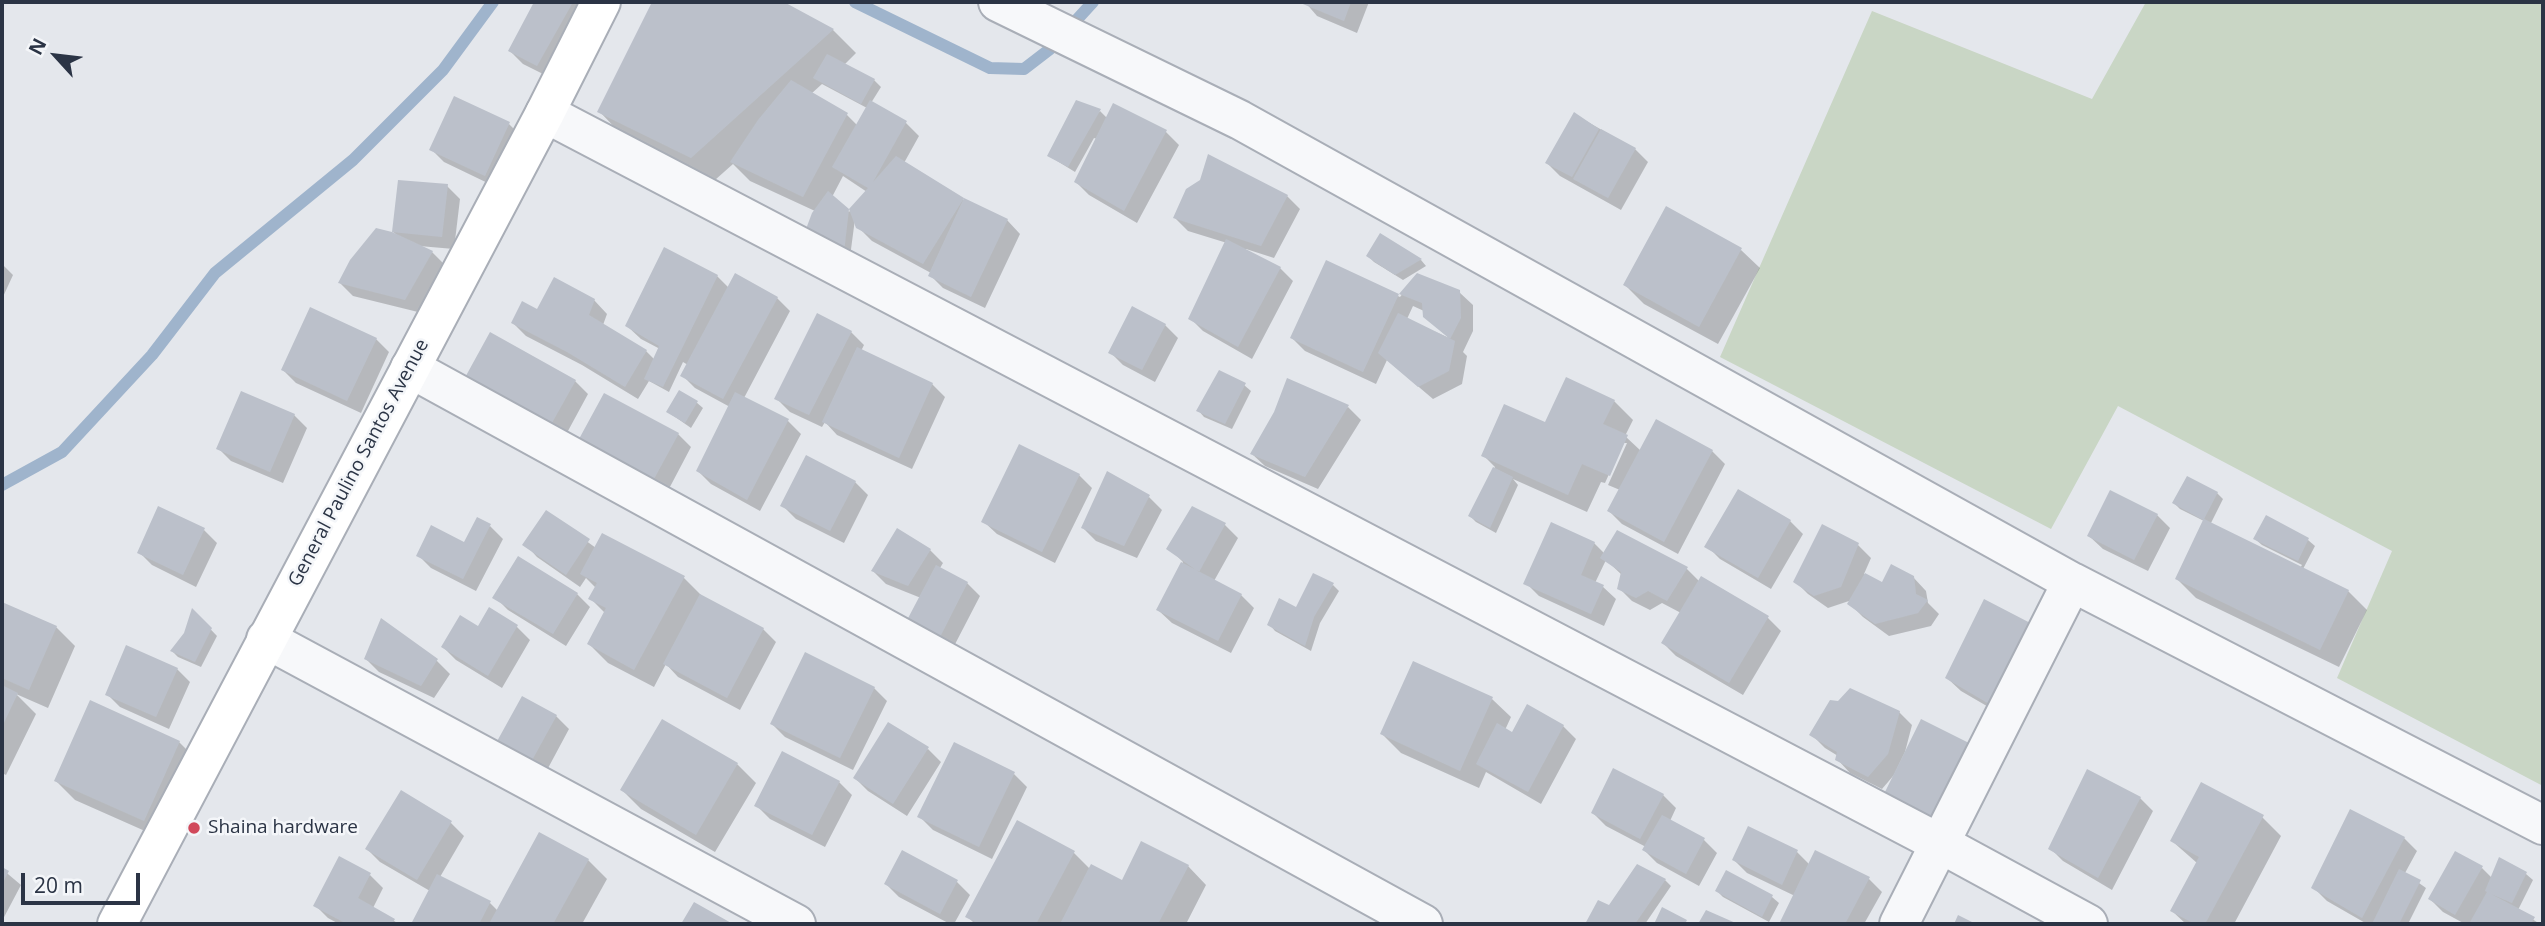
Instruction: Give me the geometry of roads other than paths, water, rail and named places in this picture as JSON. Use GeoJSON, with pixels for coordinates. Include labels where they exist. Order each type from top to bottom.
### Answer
{"type":"FeatureCollection","features":[{"type":"Feature","properties":{"kind":"main road","name":"General Paulino Santos Avenue"},"geometry":{"type":"LineString","coordinates":[[117,924],[601,2]]}},
{"type":"Feature","properties":{"kind":"street"},"geometry":{"type":"LineString","coordinates":[[1010,8],[1240,120],[2072,582],[2543,825]]}},
{"type":"Feature","properties":{"kind":"street"},"geometry":{"type":"LineString","coordinates":[[545,113],[1940,843],[2088,924]]}},
{"type":"Feature","properties":{"kind":"street"},"geometry":{"type":"LineString","coordinates":[[410,368],[1423,924]]}},
{"type":"Feature","properties":{"kind":"street"},"geometry":{"type":"LineString","coordinates":[[1899,924],[2072,582]]}},
{"type":"Feature","properties":{"kind":"street"},"geometry":{"type":"LineString","coordinates":[[266,639],[796,924]]}},
{"type":"Feature","properties":{"kind":"waterway"},"geometry":{"type":"LineString","coordinates":[[2,485],[62,452],[152,355],[215,273],[353,160],[443,70],[493,2]]}},
{"type":"Feature","properties":{"kind":"waterway"},"geometry":{"type":"LineString","coordinates":[[855,2],[990,68],[1024,69],[1050,49],[1093,2]]}},
{"type":"Feature","properties":{"kind":"place","name":"Shaina hardware"},"geometry":{"type":"Point","coordinates":[194,828]}}]}
